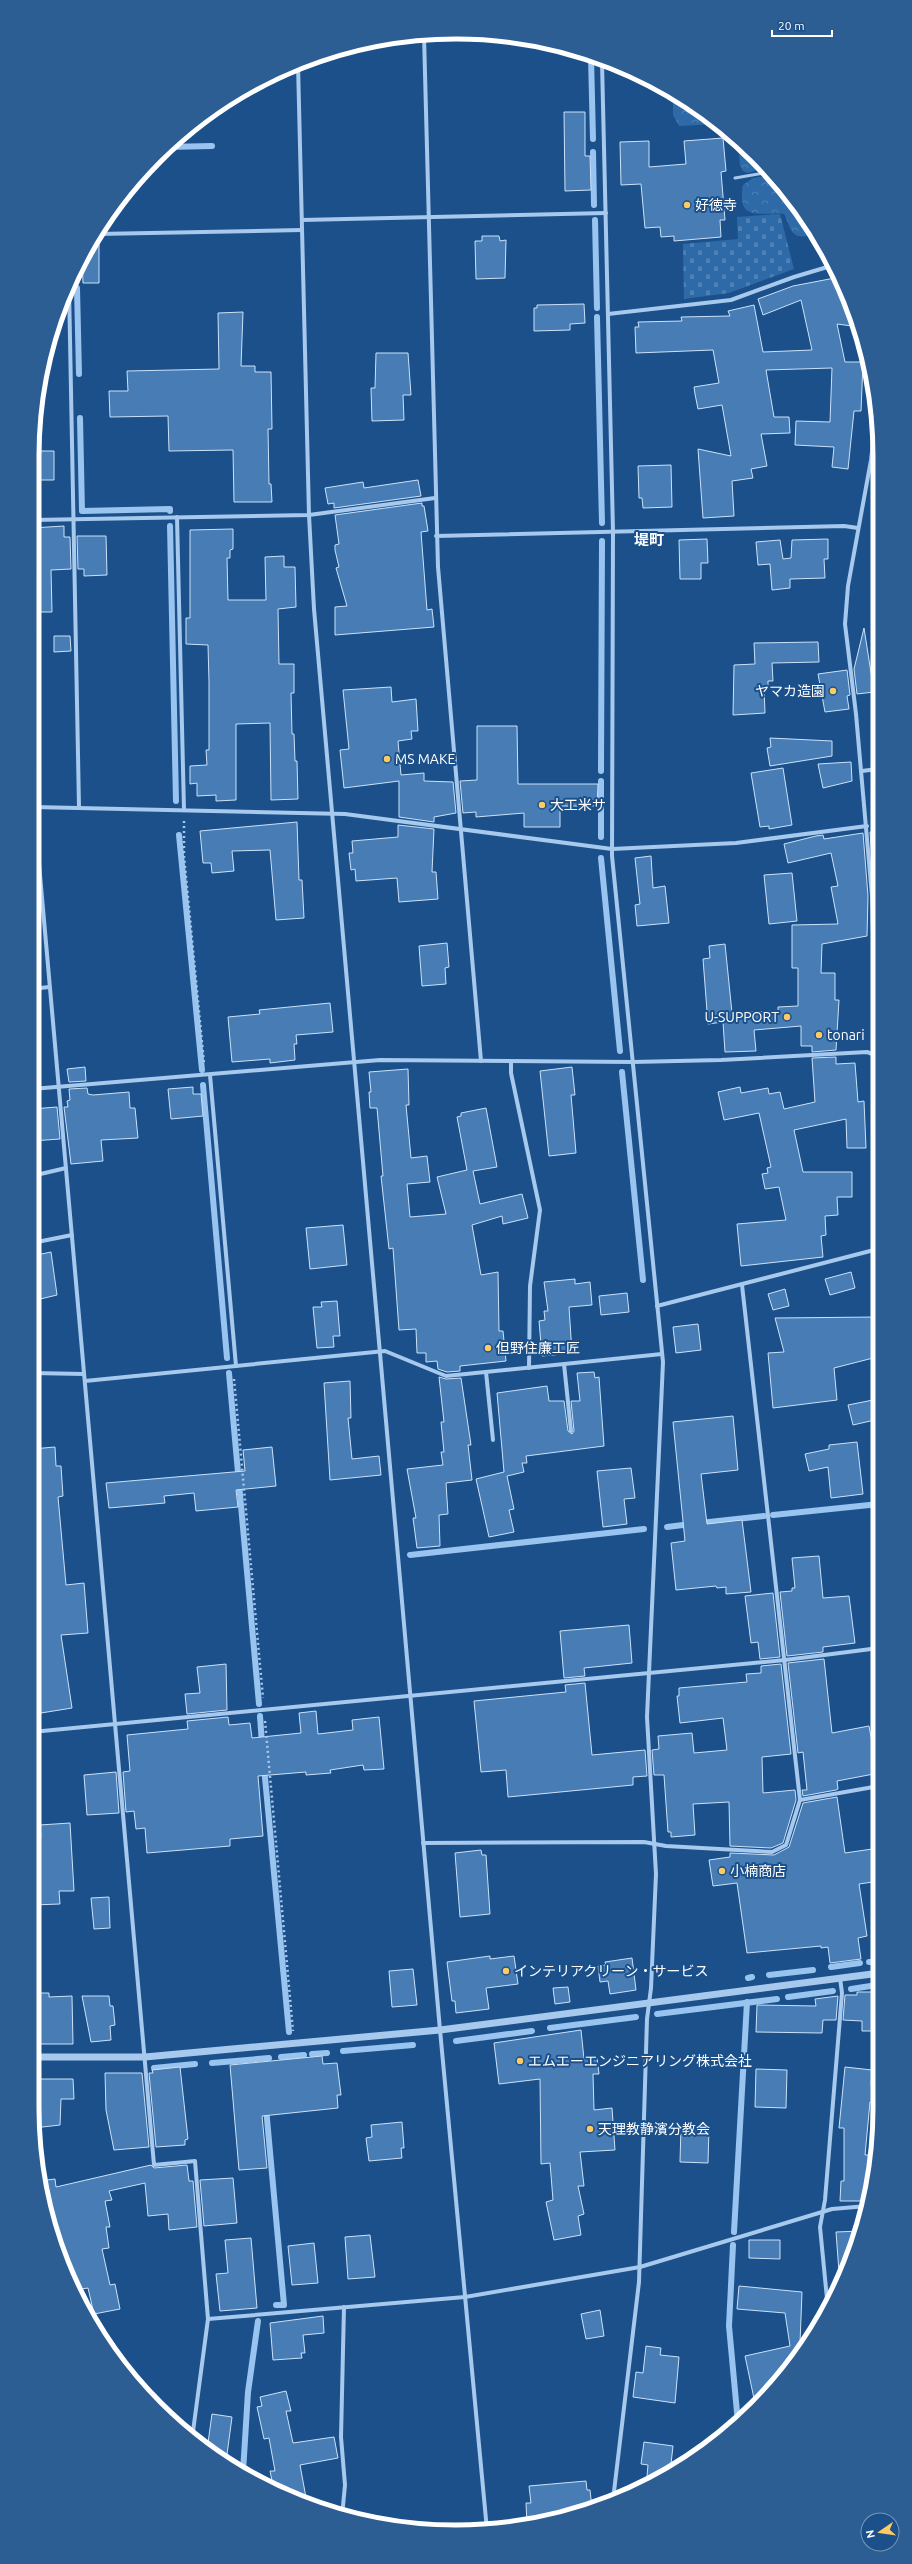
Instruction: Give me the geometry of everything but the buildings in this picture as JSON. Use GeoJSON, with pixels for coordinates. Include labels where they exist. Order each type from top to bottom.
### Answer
{"type":"FeatureCollection","features":[{"type":"Feature","properties":{"kind":"street"},"geometry":{"type":"LineString","coordinates":[[424,41],[436,536],[481,1061]]}},
{"type":"Feature","properties":{"kind":"street"},"geometry":{"type":"LineString","coordinates":[[602,66],[613,531],[612,849],[662,1354],[647,1735],[655,1844],[656,1897],[649,2003],[640,2266],[613,2494]]}},
{"type":"Feature","properties":{"kind":"street"},"geometry":{"type":"LineString","coordinates":[[298,70],[309,515],[314,609],[440,2030],[486,2524]]}},
{"type":"Feature","properties":{"kind":"street"},"geometry":{"type":"LineString","coordinates":[[302,220],[606,213]]}},
{"type":"Feature","properties":{"kind":"street"},"geometry":{"type":"LineString","coordinates":[[103,234],[302,230]]}},
{"type":"Feature","properties":{"kind":"street"},"geometry":{"type":"LineString","coordinates":[[608,314],[731,300],[794,276],[827,267]]}},
{"type":"Feature","properties":{"kind":"street"},"geometry":{"type":"LineString","coordinates":[[69,300],[80,808]]}},
{"type":"Feature","properties":{"kind":"street"},"geometry":{"type":"LineString","coordinates":[[872,439],[848,586],[845,624],[862,770],[873,920]]}},
{"type":"Feature","properties":{"kind":"street"},"geometry":{"type":"LineString","coordinates":[[39,520],[309,515],[435,498]]}},
{"type":"Feature","properties":{"kind":"street"},"geometry":{"type":"LineString","coordinates":[[177,517],[184,810]]}},
{"type":"Feature","properties":{"kind":"street"},"geometry":{"type":"LineString","coordinates":[[436,536],[844,526],[858,528]]}},
{"type":"Feature","properties":{"kind":"street"},"geometry":{"type":"LineString","coordinates":[[862,770],[873,770]]}},
{"type":"Feature","properties":{"kind":"street"},"geometry":{"type":"LineString","coordinates":[[39,807],[332,814],[612,849],[736,843],[866,826]]}},
{"type":"Feature","properties":{"kind":"street"},"geometry":{"type":"LineString","coordinates":[[39,874],[154,2165],[195,2161],[208,2319],[193,2432]]}},
{"type":"Feature","properties":{"kind":"street"},"geometry":{"type":"LineString","coordinates":[[39,988],[49,987]]}},
{"type":"Feature","properties":{"kind":"street"},"geometry":{"type":"LineString","coordinates":[[39,1089],[58,1089],[380,1060],[633,1062],[721,1060],[867,1052],[873,1054]]}},
{"type":"Feature","properties":{"kind":"street"},"geometry":{"type":"LineString","coordinates":[[511,1061],[511,1073],[540,1210],[530,1286],[529,1368]]}},
{"type":"Feature","properties":{"kind":"street"},"geometry":{"type":"LineString","coordinates":[[208,1075],[234,1366]]}},
{"type":"Feature","properties":{"kind":"street"},"geometry":{"type":"LineString","coordinates":[[39,1174],[66,1168]]}},
{"type":"Feature","properties":{"kind":"street"},"geometry":{"type":"LineString","coordinates":[[39,1242],[72,1235]]}},
{"type":"Feature","properties":{"kind":"street"},"geometry":{"type":"LineString","coordinates":[[658,1306],[873,1250]]}},
{"type":"Feature","properties":{"kind":"street"},"geometry":{"type":"LineString","coordinates":[[424,1844],[644,1842],[772,1852],[786,1845],[800,1800],[742,1285]]}},
{"type":"Feature","properties":{"kind":"street"},"geometry":{"type":"LineString","coordinates":[[85,1381],[380,1351],[385,1351],[446,1376],[662,1354]]}},
{"type":"Feature","properties":{"kind":"street"},"geometry":{"type":"LineString","coordinates":[[564,1364],[571,1431]]}},
{"type":"Feature","properties":{"kind":"street"},"geometry":{"type":"LineString","coordinates":[[486,1372],[493,1440]]}},
{"type":"Feature","properties":{"kind":"street"},"geometry":{"type":"LineString","coordinates":[[39,1373],[84,1374]]}},
{"type":"Feature","properties":{"kind":"street"},"geometry":{"type":"LineString","coordinates":[[39,1731],[784,1660],[873,1649]]}},
{"type":"Feature","properties":{"kind":"street"},"geometry":{"type":"LineString","coordinates":[[800,1800],[873,1787]]}},
{"type":"Feature","properties":{"kind":"street"},"geometry":{"type":"LineString","coordinates":[[39,2057],[145,2057],[440,2030],[873,1974]]}},
{"type":"Feature","properties":{"kind":"street"},"geometry":{"type":"LineString","coordinates":[[827,2298],[820,2227],[823,2212],[842,1993],[840,1978]]}},
{"type":"Feature","properties":{"kind":"street"},"geometry":{"type":"LineString","coordinates":[[208,2319],[465,2297],[640,2266],[823,2212],[842,2207],[861,2206]]}},
{"type":"Feature","properties":{"kind":"street"},"geometry":{"type":"LineString","coordinates":[[343,2509],[345,2485],[341,2436],[344,2307]]}},
{"type":"Feature","properties":{"kind":"lane"},"geometry":{"type":"LineString","coordinates":[[735,178],[763,173]]}},
{"type":"Feature","properties":{"kind":"path"},"geometry":{"type":"LineString","coordinates":[[184,810],[184,856],[208,1075]]}},
{"type":"Feature","properties":{"kind":"path"},"geometry":{"type":"LineString","coordinates":[[234,1366],[263,1704]]}},
{"type":"Feature","properties":{"kind":"path"},"geometry":{"type":"LineString","coordinates":[[264,1716],[292,2021]]}},
{"type":"Feature","properties":{"kind":"green space"},"geometry":{"type":"Polygon","coordinates":[[[673,100],[709,124],[679,126],[673,115],[673,100]]]}},
{"type":"Feature","properties":{"kind":"green space"},"geometry":{"type":"Polygon","coordinates":[[[739,149],[759,169],[748,173],[743,171],[740,166],[739,149]]]}},
{"type":"Feature","properties":{"kind":"green space"},"geometry":{"type":"Polygon","coordinates":[[[765,176],[770,181],[803,224],[809,234],[807,236],[797,236],[794,234],[784,214],[760,214],[747,211],[743,206],[743,185],[753,178],[765,176]]]}},
{"type":"Feature","properties":{"kind":"green space"},"geometry":{"type":"Polygon","coordinates":[[[780,214],[794,269],[729,293],[684,299],[683,244],[738,239],[737,217],[780,214]]]}},
{"type":"Feature","properties":{"kind":"waterway"},"geometry":{"type":"LineString","coordinates":[[591,61],[593,139]]}},
{"type":"Feature","properties":{"kind":"waterway"},"geometry":{"type":"LineString","coordinates":[[176,147],[212,146]]}},
{"type":"Feature","properties":{"kind":"waterway"},"geometry":{"type":"LineString","coordinates":[[593,152],[594,205]]}},
{"type":"Feature","properties":{"kind":"waterway"},"geometry":{"type":"LineString","coordinates":[[595,220],[597,308]]}},
{"type":"Feature","properties":{"kind":"waterway"},"geometry":{"type":"LineString","coordinates":[[77,288],[79,374]]}},
{"type":"Feature","properties":{"kind":"waterway"},"geometry":{"type":"LineString","coordinates":[[597,317],[602,523]]}},
{"type":"Feature","properties":{"kind":"waterway"},"geometry":{"type":"LineString","coordinates":[[80,418],[82,511],[170,509],[170,511]]}},
{"type":"Feature","properties":{"kind":"waterway"},"geometry":{"type":"LineString","coordinates":[[170,526],[176,801]]}},
{"type":"Feature","properties":{"kind":"waterway"},"geometry":{"type":"LineString","coordinates":[[601,771],[602,541]]}},
{"type":"Feature","properties":{"kind":"waterway"},"geometry":{"type":"LineString","coordinates":[[601,781],[601,837]]}},
{"type":"Feature","properties":{"kind":"waterway"},"geometry":{"type":"LineString","coordinates":[[179,835],[202,1070]]}},
{"type":"Feature","properties":{"kind":"waterway"},"geometry":{"type":"LineString","coordinates":[[601,858],[620,1051]]}},
{"type":"Feature","properties":{"kind":"waterway"},"geometry":{"type":"LineString","coordinates":[[622,1072],[643,1280]]}},
{"type":"Feature","properties":{"kind":"waterway"},"geometry":{"type":"LineString","coordinates":[[203,1085],[227,1358]]}},
{"type":"Feature","properties":{"kind":"waterway"},"geometry":{"type":"LineString","coordinates":[[229,1373],[259,1704]]}},
{"type":"Feature","properties":{"kind":"waterway"},"geometry":{"type":"LineString","coordinates":[[773,1515],[873,1505]]}},
{"type":"Feature","properties":{"kind":"waterway"},"geometry":{"type":"LineString","coordinates":[[700,1523],[764,1516]]}},
{"type":"Feature","properties":{"kind":"waterway"},"geometry":{"type":"LineString","coordinates":[[667,1527],[691,1524]]}},
{"type":"Feature","properties":{"kind":"waterway"},"geometry":{"type":"LineString","coordinates":[[410,1555],[644,1529]]}},
{"type":"Feature","properties":{"kind":"waterway"},"geometry":{"type":"LineString","coordinates":[[260,1716],[262,1744]]}},
{"type":"Feature","properties":{"kind":"waterway"},"geometry":{"type":"LineString","coordinates":[[264,1767],[289,2032]]}},
{"type":"Feature","properties":{"kind":"waterway"},"geometry":{"type":"LineString","coordinates":[[831,1967],[860,1963]]}},
{"type":"Feature","properties":{"kind":"waterway"},"geometry":{"type":"LineString","coordinates":[[769,1975],[813,1970]]}},
{"type":"Feature","properties":{"kind":"waterway"},"geometry":{"type":"LineString","coordinates":[[748,1978],[752,1977]]}},
{"type":"Feature","properties":{"kind":"waterway"},"geometry":{"type":"LineString","coordinates":[[851,1989],[873,1986]]}},
{"type":"Feature","properties":{"kind":"waterway"},"geometry":{"type":"LineString","coordinates":[[788,1997],[833,1991]]}},
{"type":"Feature","properties":{"kind":"waterway"},"geometry":{"type":"LineString","coordinates":[[657,2014],[777,1999]]}},
{"type":"Feature","properties":{"kind":"waterway"},"geometry":{"type":"LineString","coordinates":[[734,2232],[747,2002]]}},
{"type":"Feature","properties":{"kind":"waterway"},"geometry":{"type":"LineString","coordinates":[[550,2028],[636,2017]]}},
{"type":"Feature","properties":{"kind":"waterway"},"geometry":{"type":"LineString","coordinates":[[456,2041],[532,2031]]}},
{"type":"Feature","properties":{"kind":"waterway"},"geometry":{"type":"LineString","coordinates":[[343,2051],[413,2045]]}},
{"type":"Feature","properties":{"kind":"waterway"},"geometry":{"type":"LineString","coordinates":[[312,2054],[327,2053]]}},
{"type":"Feature","properties":{"kind":"waterway"},"geometry":{"type":"LineString","coordinates":[[281,2057],[304,2055]]}},
{"type":"Feature","properties":{"kind":"waterway"},"geometry":{"type":"LineString","coordinates":[[212,2063],[269,2058]]}},
{"type":"Feature","properties":{"kind":"waterway"},"geometry":{"type":"LineString","coordinates":[[154,2068],[195,2064]]}},
{"type":"Feature","properties":{"kind":"waterway"},"geometry":{"type":"LineString","coordinates":[[266,2108],[284,2305],[276,2305]]}},
{"type":"Feature","properties":{"kind":"waterway"},"geometry":{"type":"LineString","coordinates":[[733,2245],[729,2326],[737,2416]]}},
{"type":"Feature","properties":{"kind":"waterway"},"geometry":{"type":"LineString","coordinates":[[243,2467],[248,2392],[258,2321]]}},
{"type":"Feature","properties":{"kind":"place","name":"好徳寺"},"geometry":{"type":"Point","coordinates":[687,205]}},
{"type":"Feature","properties":{"kind":"place","name":"ヤマカ造園"},"geometry":{"type":"Point","coordinates":[833,691]}},
{"type":"Feature","properties":{"kind":"place","name":"MS MAKE"},"geometry":{"type":"Point","coordinates":[387,759]}},
{"type":"Feature","properties":{"kind":"place","name":"大工米サ"},"geometry":{"type":"Point","coordinates":[542,805]}},
{"type":"Feature","properties":{"kind":"place","name":"U-SUPPORT"},"geometry":{"type":"Point","coordinates":[787,1017]}},
{"type":"Feature","properties":{"kind":"place","name":"tonari"},"geometry":{"type":"Point","coordinates":[819,1035]}},
{"type":"Feature","properties":{"kind":"place","name":"但野住廉工匠"},"geometry":{"type":"Point","coordinates":[488,1348]}},
{"type":"Feature","properties":{"kind":"place","name":"小楠商店"},"geometry":{"type":"Point","coordinates":[722,1871]}},
{"type":"Feature","properties":{"kind":"place","name":"インテリアクリーン・サービス"},"geometry":{"type":"Point","coordinates":[506,1971]}},
{"type":"Feature","properties":{"kind":"place","name":"エムエーエンジニアリング株式会社"},"geometry":{"type":"Point","coordinates":[520,2061]}},
{"type":"Feature","properties":{"kind":"place","name":"天理教静濱分教会"},"geometry":{"type":"Point","coordinates":[590,2129]}},
{"type":"Feature","properties":{"kind":"district","name":"堤町"},"geometry":{"type":"Point","coordinates":[649,540]}}]}
